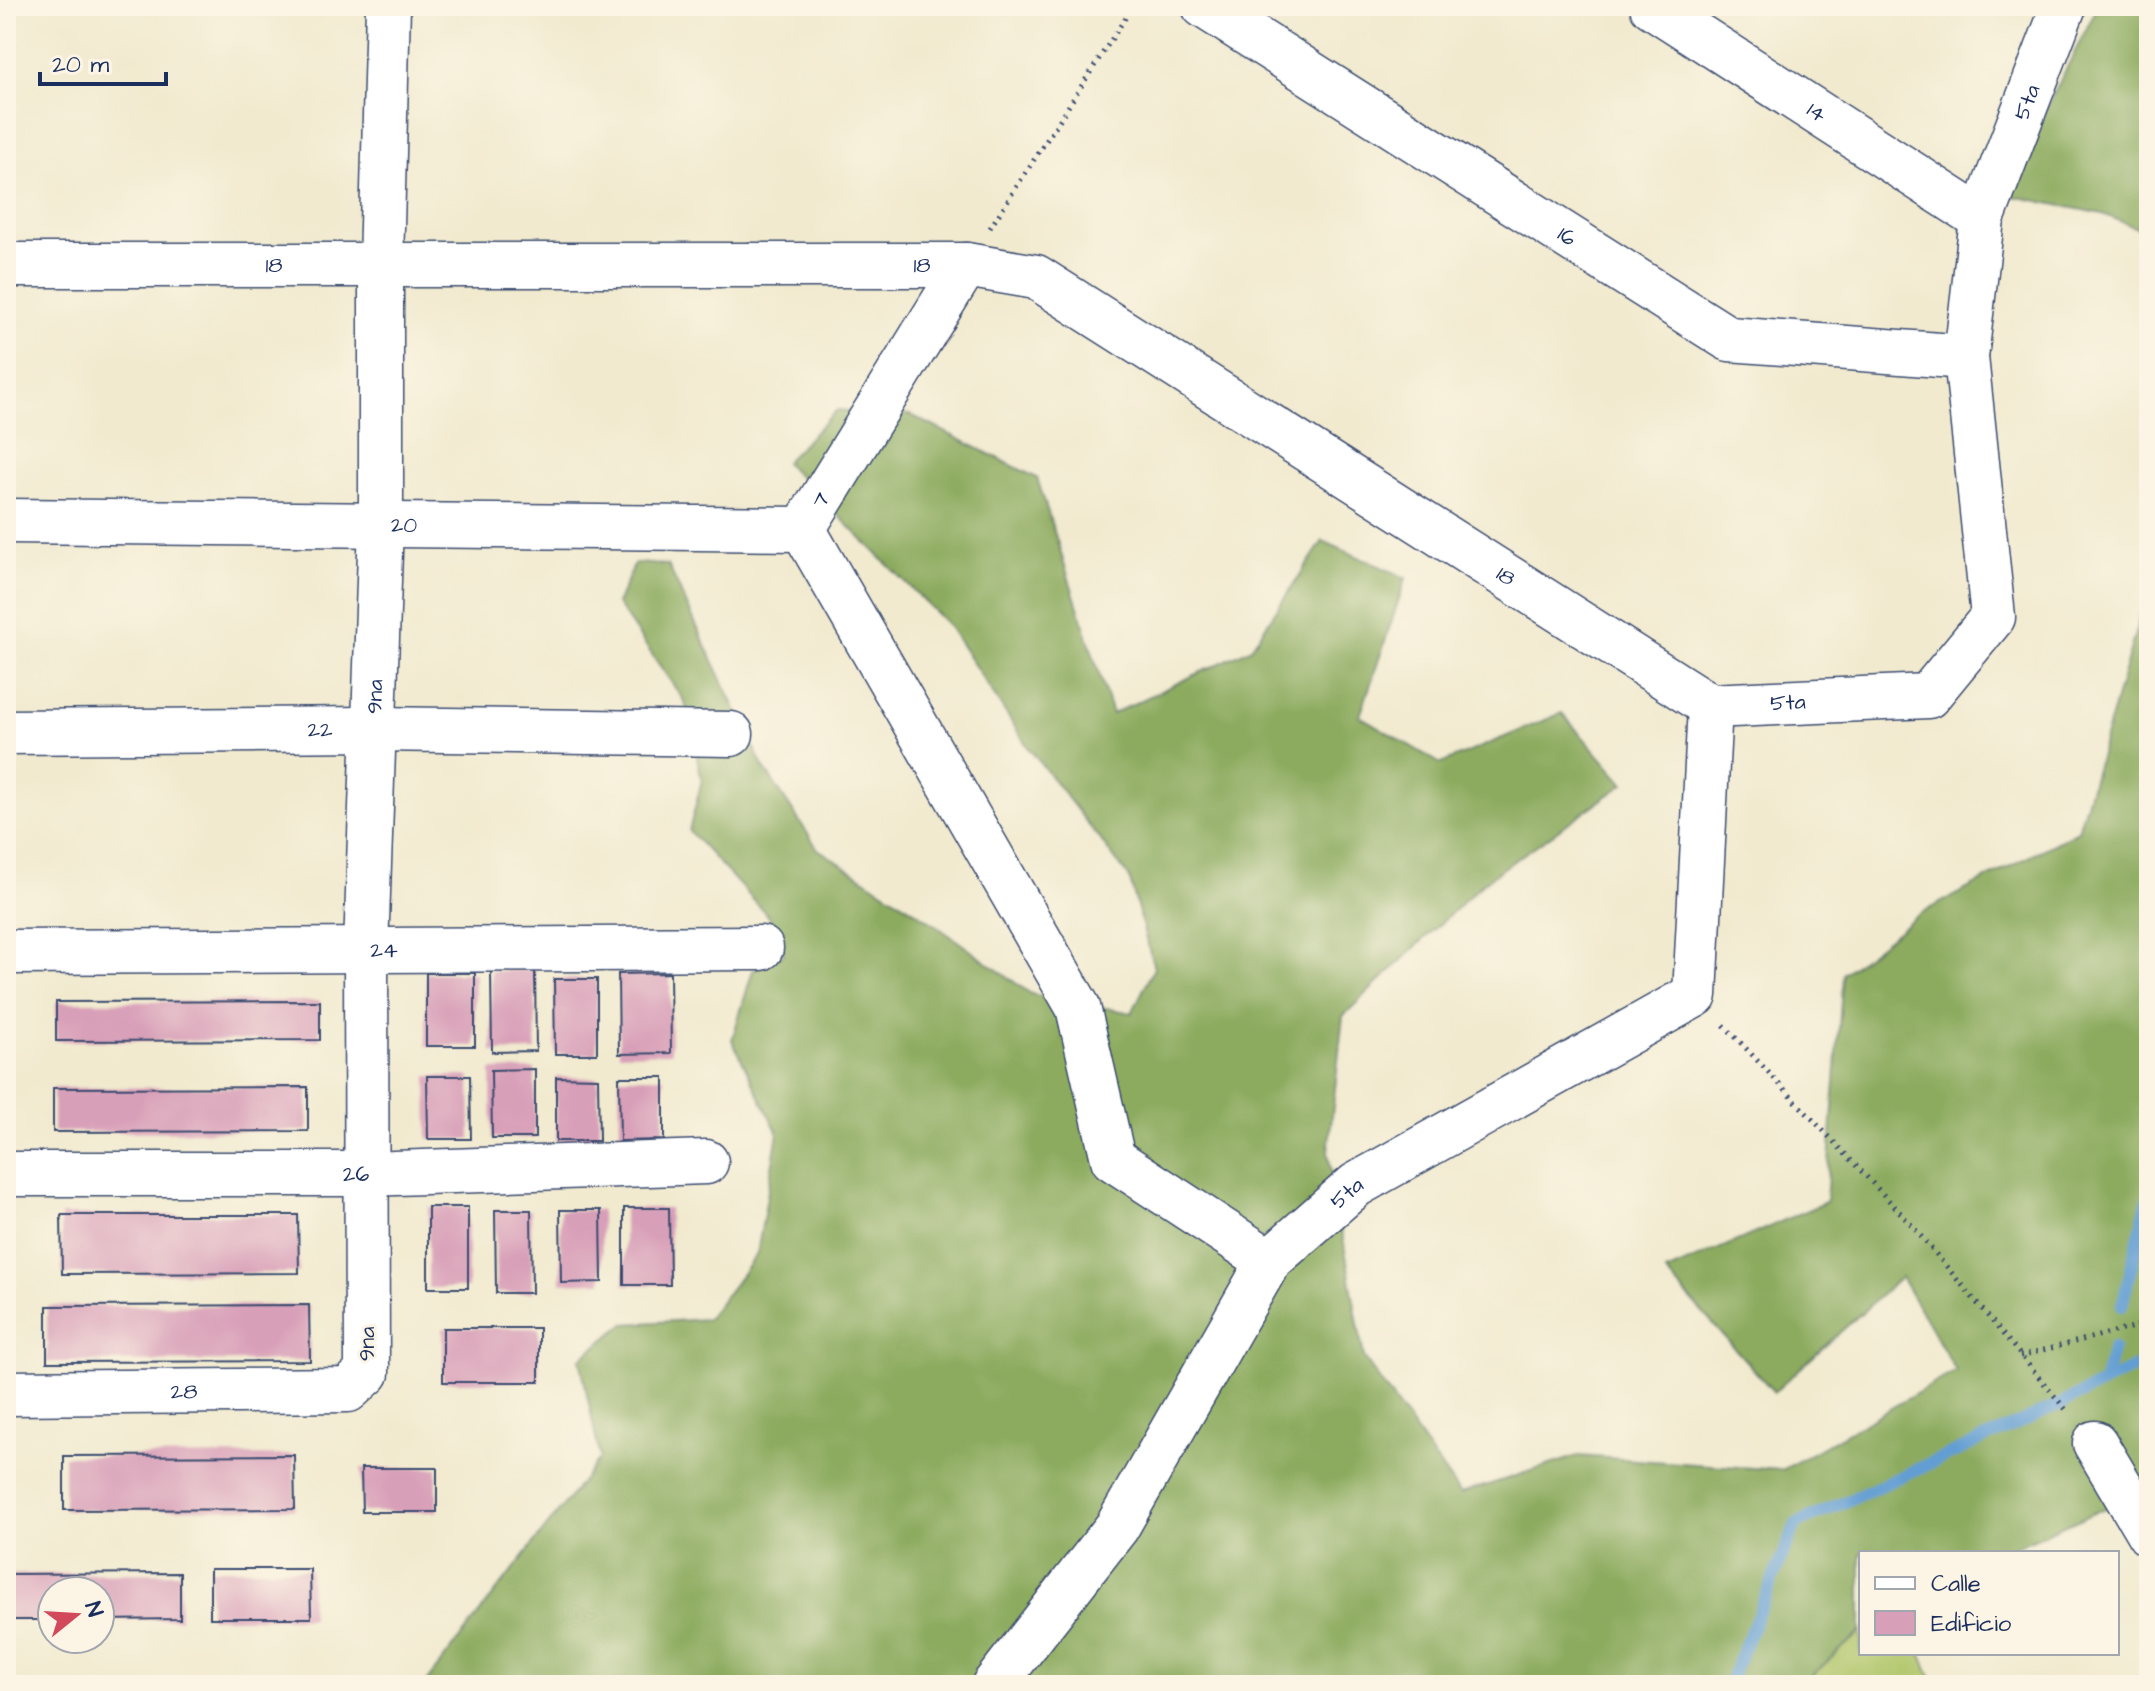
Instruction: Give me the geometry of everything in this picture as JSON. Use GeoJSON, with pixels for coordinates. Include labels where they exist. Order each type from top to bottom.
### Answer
{"type":"FeatureCollection","features":[{"type":"Feature","properties":{"kind":"street","name":"9na"},"geometry":{"type":"LineString","coordinates":[[359,1383],[367,1373],[366,949],[381,524],[381,263],[388,6]]}},
{"type":"Feature","properties":{"kind":"street","name":"16"},"geometry":{"type":"LineString","coordinates":[[1204,6],[1729,339],[1966,357]]}},
{"type":"Feature","properties":{"kind":"street","name":"14"},"geometry":{"type":"LineString","coordinates":[[1652,6],[1982,219]]}},
{"type":"Feature","properties":{"kind":"street","name":"5ta"},"geometry":{"type":"LineString","coordinates":[[1710,706],[1928,696],[1993,617],[1966,357],[1982,219],[2064,6]]}},
{"type":"Feature","properties":{"kind":"street","name":"18"},"geometry":{"type":"LineString","coordinates":[[6,265],[966,265],[1036,277],[1710,706]]}},
{"type":"Feature","properties":{"kind":"street","name":"7"},"geometry":{"type":"LineString","coordinates":[[966,265],[803,529],[1078,1007],[1113,1159],[1269,1261]]}},
{"type":"Feature","properties":{"kind":"street","name":"20"},"geometry":{"type":"LineString","coordinates":[[6,521],[803,529]]}},
{"type":"Feature","properties":{"kind":"street"},"geometry":{"type":"LineString","coordinates":[[1695,995],[1710,706]]}},
{"type":"Feature","properties":{"kind":"street","name":"22"},"geometry":{"type":"LineString","coordinates":[[6,732],[373,729],[731,734]]}},
{"type":"Feature","properties":{"kind":"street","name":"24"},"geometry":{"type":"LineString","coordinates":[[6,952],[761,948]]}},
{"type":"Feature","properties":{"kind":"street","name":"5ta"},"geometry":{"type":"LineString","coordinates":[[994,1685],[1117,1527],[1269,1261],[1356,1185],[1695,995]]}},
{"type":"Feature","properties":{"kind":"street","name":"26"},"geometry":{"type":"LineString","coordinates":[[6,1174],[367,1174],[706,1162]]}},
{"type":"Feature","properties":{"kind":"street","name":"28"},"geometry":{"type":"LineString","coordinates":[[6,1393],[348,1390],[359,1383]]}},
{"type":"Feature","properties":{"kind":"street"},"geometry":{"type":"LineString","coordinates":[[2095,1443],[2149,1534]]}},
{"type":"Feature","properties":{"kind":"path"},"geometry":{"type":"LineString","coordinates":[[966,265],[1133,6]]}},
{"type":"Feature","properties":{"kind":"path"},"geometry":{"type":"LineString","coordinates":[[1695,995],[1910,1223],[2095,1443]]}},
{"type":"Feature","properties":{"kind":"path"},"geometry":{"type":"LineString","coordinates":[[2020,1356],[2149,1323]]}},
{"type":"Feature","properties":{"kind":"green space"},"geometry":{"type":"Polygon","coordinates":[[[2098,6],[2149,6],[2149,233],[2103,214],[2003,194],[2098,6]]]}},
{"type":"Feature","properties":{"kind":"green space"},"geometry":{"type":"Polygon","coordinates":[[[837,410],[911,415],[1037,478],[1112,714],[1250,649],[1323,541],[1406,578],[1360,716],[1441,764],[1562,713],[1624,784],[1485,881],[1343,1016],[1328,1152],[1364,1358],[1460,1494],[1578,1456],[1782,1470],[1956,1371],[1901,1277],[1774,1392],[1666,1272],[1826,1202],[1843,974],[1921,913],[2078,831],[2149,585],[2149,1489],[2006,1551],[1859,1551],[1859,1633],[1801,1685],[424,1685],[600,1458],[580,1359],[624,1324],[707,1319],[757,1254],[778,1133],[732,1040],[753,970],[784,954],[770,918],[689,831],[702,780],[685,702],[617,604],[635,563],[668,565],[762,765],[818,849],[927,919],[1031,994],[1132,1013],[1154,968],[1129,877],[1028,747],[948,625],[785,462],[837,410]]]}},
{"type":"Feature","properties":{"kind":"green space"},"geometry":{"type":"Polygon","coordinates":[[[1859,1633],[1859,1655],[1922,1655],[1935,1685],[1801,1685],[1859,1633]]]}},
{"type":"Feature","properties":{"kind":"building"},"geometry":{"type":"Polygon","coordinates":[[[535,970],[536,1051],[492,1052],[491,971],[535,970]]]}},
{"type":"Feature","properties":{"kind":"building"},"geometry":{"type":"Polygon","coordinates":[[[426,973],[475,973],[475,1046],[426,1046],[426,973]]]}},
{"type":"Feature","properties":{"kind":"building"},"geometry":{"type":"Polygon","coordinates":[[[670,973],[671,1053],[619,1054],[618,974],[670,973]]]}},
{"type":"Feature","properties":{"kind":"building"},"geometry":{"type":"Polygon","coordinates":[[[554,979],[597,979],[597,1054],[555,1054],[554,979]]]}},
{"type":"Feature","properties":{"kind":"building"},"geometry":{"type":"Polygon","coordinates":[[[320,1001],[320,1040],[56,1041],[56,1002],[320,1001]]]}},
{"type":"Feature","properties":{"kind":"building"},"geometry":{"type":"Polygon","coordinates":[[[535,1069],[535,1138],[492,1138],[491,1070],[535,1069]]]}},
{"type":"Feature","properties":{"kind":"building"},"geometry":{"type":"Polygon","coordinates":[[[427,1076],[470,1076],[471,1139],[428,1139],[427,1076]]]}},
{"type":"Feature","properties":{"kind":"building"},"geometry":{"type":"Polygon","coordinates":[[[556,1077],[598,1078],[599,1141],[556,1141],[556,1077]]]}},
{"type":"Feature","properties":{"kind":"building"},"geometry":{"type":"Polygon","coordinates":[[[619,1077],[664,1077],[664,1140],[620,1141],[619,1077]]]}},
{"type":"Feature","properties":{"kind":"building"},"geometry":{"type":"Polygon","coordinates":[[[308,1087],[308,1131],[53,1132],[53,1088],[308,1087]]]}},
{"type":"Feature","properties":{"kind":"building"},"geometry":{"type":"Polygon","coordinates":[[[428,1207],[468,1207],[468,1288],[428,1288],[428,1207]]]}},
{"type":"Feature","properties":{"kind":"building"},"geometry":{"type":"Polygon","coordinates":[[[624,1208],[669,1208],[670,1285],[624,1285],[624,1208]]]}},
{"type":"Feature","properties":{"kind":"building"},"geometry":{"type":"Polygon","coordinates":[[[495,1210],[531,1210],[532,1293],[496,1293],[495,1210]]]}},
{"type":"Feature","properties":{"kind":"building"},"geometry":{"type":"Polygon","coordinates":[[[560,1210],[601,1210],[602,1282],[561,1283],[560,1210]]]}},
{"type":"Feature","properties":{"kind":"building"},"geometry":{"type":"Polygon","coordinates":[[[61,1215],[298,1215],[299,1273],[62,1274],[61,1215]]]}},
{"type":"Feature","properties":{"kind":"building"},"geometry":{"type":"Polygon","coordinates":[[[309,1305],[310,1361],[47,1362],[47,1306],[309,1305]]]}},
{"type":"Feature","properties":{"kind":"building"},"geometry":{"type":"Polygon","coordinates":[[[443,1328],[539,1328],[539,1382],[443,1382],[443,1328]]]}},
{"type":"Feature","properties":{"kind":"building"},"geometry":{"type":"Polygon","coordinates":[[[294,1455],[295,1509],[64,1510],[64,1456],[294,1455]]]}},
{"type":"Feature","properties":{"kind":"building"},"geometry":{"type":"Polygon","coordinates":[[[361,1468],[437,1468],[437,1512],[362,1512],[361,1468]]]}},
{"type":"Feature","properties":{"kind":"building"},"geometry":{"type":"Polygon","coordinates":[[[210,1569],[310,1569],[311,1618],[210,1618],[210,1569]]]}},
{"type":"Feature","properties":{"kind":"building"},"geometry":{"type":"Polygon","coordinates":[[[180,1573],[180,1619],[116,1620],[116,1575],[36,1575],[36,1620],[6,1620],[6,1574],[180,1573]]]}},
{"type":"Feature","properties":{"kind":"waterway"},"geometry":{"type":"LineString","coordinates":[[2122,1306],[2149,1194]]}},
{"type":"Feature","properties":{"kind":"waterway"},"geometry":{"type":"LineString","coordinates":[[2103,1383],[2113,1348]]}},
{"type":"Feature","properties":{"kind":"waterway"},"geometry":{"type":"LineString","coordinates":[[1728,1685],[1796,1524],[2059,1405],[2149,1360]]}}]}
